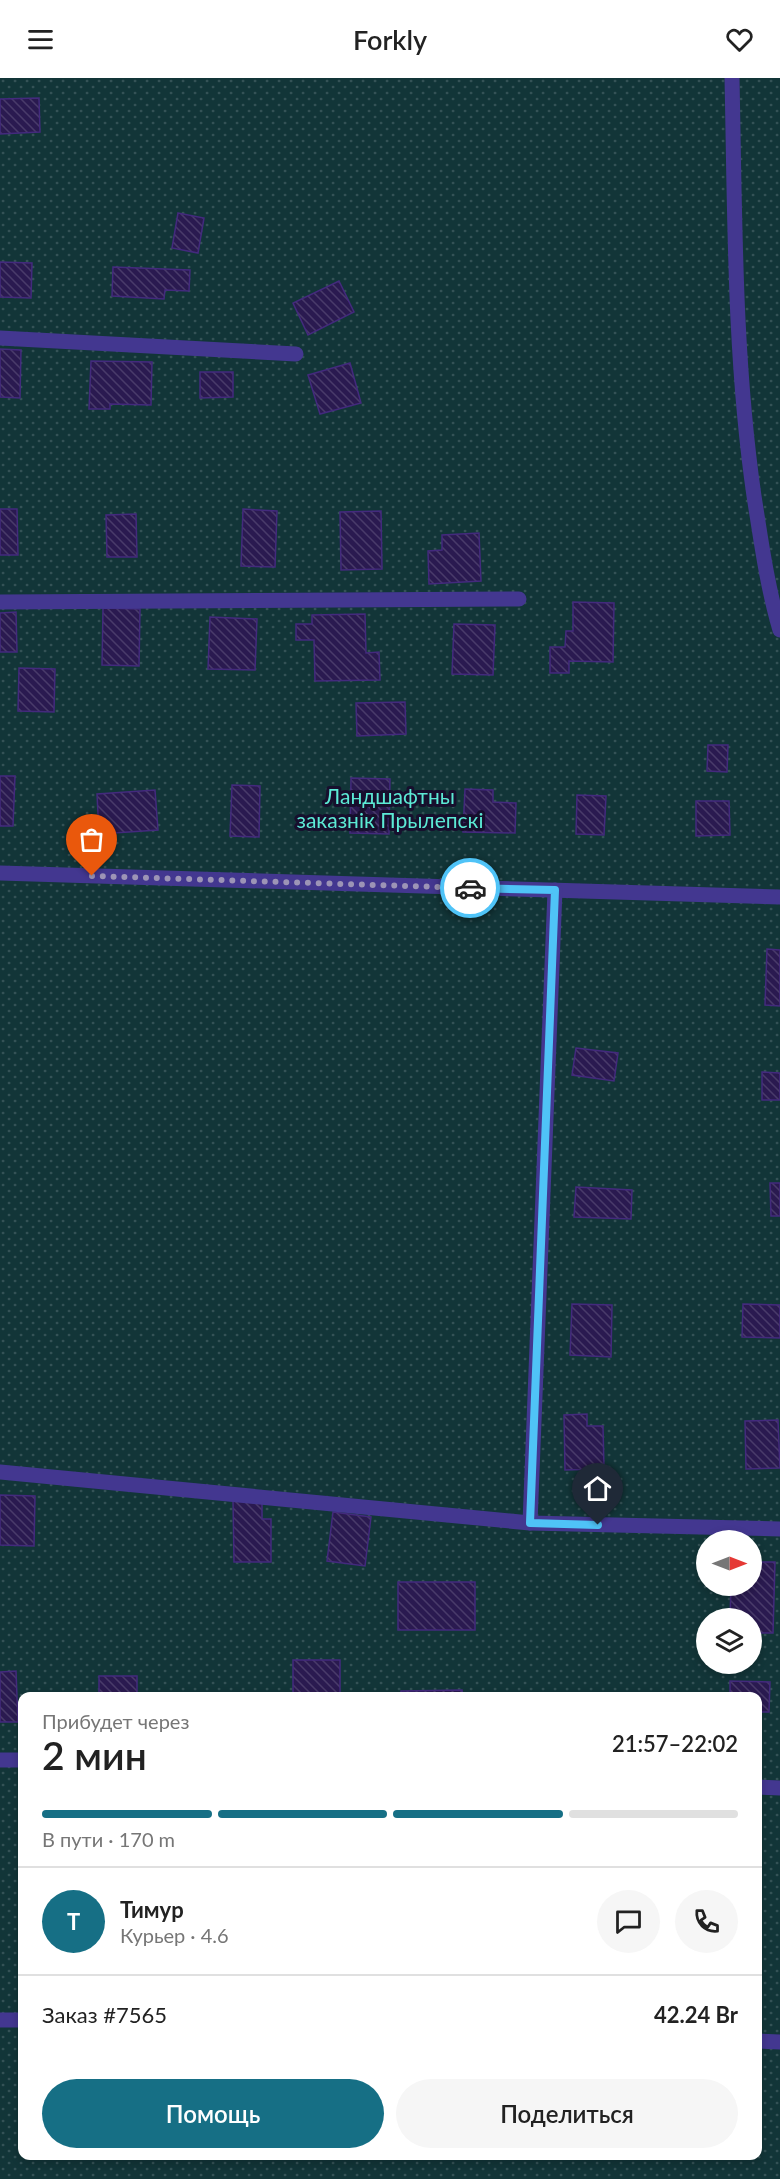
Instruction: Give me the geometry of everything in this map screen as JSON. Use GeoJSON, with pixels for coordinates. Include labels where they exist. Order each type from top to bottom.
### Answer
{"type":"FeatureCollection","features":[{"type":"Feature","properties":{"kind":"lane"},"geometry":{"type":"LineString","coordinates":[[732,78],[736,305],[746,436],[760,540],[780,630]]}},
{"type":"Feature","properties":{"kind":"lane"},"geometry":{"type":"LineString","coordinates":[[0,338],[296,354]]}},
{"type":"Feature","properties":{"kind":"lane"},"geometry":{"type":"LineString","coordinates":[[0,602],[519,599]]}},
{"type":"Feature","properties":{"kind":"lane"},"geometry":{"type":"LineString","coordinates":[[0,873],[780,897]]}},
{"type":"Feature","properties":{"kind":"lane"},"geometry":{"type":"LineString","coordinates":[[530,1523],[555,890]]}},
{"type":"Feature","properties":{"kind":"lane"},"geometry":{"type":"LineString","coordinates":[[0,1472],[530,1523],[780,1529]]}},
{"type":"Feature","properties":{"kind":"lane"},"geometry":{"type":"LineString","coordinates":[[0,1760],[18,1761]]}},
{"type":"Feature","properties":{"kind":"lane"},"geometry":{"type":"LineString","coordinates":[[762,1787],[780,1788]]}},
{"type":"Feature","properties":{"kind":"lane"},"geometry":{"type":"LineString","coordinates":[[0,2020],[18,2020]]}},
{"type":"Feature","properties":{"kind":"lane"},"geometry":{"type":"LineString","coordinates":[[762,2041],[780,2042]]}},
{"type":"Feature","properties":{"kind":"green space","name":"Ландшафтны заказнік Прылепскі"},"geometry":{"type":"Polygon","coordinates":[[[0,78],[780,78],[780,2179],[0,2179],[0,78]]]}},
{"type":"Feature","properties":{"kind":"building"},"geometry":{"type":"Polygon","coordinates":[[[39,98],[40,132],[0,134],[0,99],[39,98]]]}},
{"type":"Feature","properties":{"kind":"building"},"geometry":{"type":"Polygon","coordinates":[[[178,213],[204,218],[198,253],[172,248],[178,213]]]}},
{"type":"Feature","properties":{"kind":"building"},"geometry":{"type":"Polygon","coordinates":[[[0,262],[32,263],[31,298],[0,297],[0,262]]]}},
{"type":"Feature","properties":{"kind":"building"},"geometry":{"type":"Polygon","coordinates":[[[113,267],[190,270],[189,291],[165,290],[164,299],[112,296],[113,267]]]}},
{"type":"Feature","properties":{"kind":"building"},"geometry":{"type":"Polygon","coordinates":[[[339,281],[354,312],[308,335],[293,303],[339,281]]]}},
{"type":"Feature","properties":{"kind":"building"},"geometry":{"type":"Polygon","coordinates":[[[0,349],[21,350],[20,398],[0,397],[0,349]]]}},
{"type":"Feature","properties":{"kind":"building"},"geometry":{"type":"Polygon","coordinates":[[[91,361],[152,362],[151,405],[110,404],[110,409],[89,409],[91,361]]]}},
{"type":"Feature","properties":{"kind":"building"},"geometry":{"type":"Polygon","coordinates":[[[350,363],[361,403],[320,414],[308,375],[350,363]]]}},
{"type":"Feature","properties":{"kind":"building"},"geometry":{"type":"Polygon","coordinates":[[[200,372],[233,372],[233,397],[200,398],[200,372]]]}},
{"type":"Feature","properties":{"kind":"building"},"geometry":{"type":"Polygon","coordinates":[[[0,509],[17,509],[18,555],[0,555],[0,509]]]}},
{"type":"Feature","properties":{"kind":"building"},"geometry":{"type":"Polygon","coordinates":[[[243,509],[277,511],[275,567],[241,566],[243,509]]]}},
{"type":"Feature","properties":{"kind":"building"},"geometry":{"type":"Polygon","coordinates":[[[381,511],[382,569],[341,570],[340,512],[381,511]]]}},
{"type":"Feature","properties":{"kind":"building"},"geometry":{"type":"Polygon","coordinates":[[[136,514],[137,557],[107,557],[106,515],[136,514]]]}},
{"type":"Feature","properties":{"kind":"building"},"geometry":{"type":"Polygon","coordinates":[[[479,533],[481,581],[429,584],[428,551],[442,550],[442,535],[479,533]]]}},
{"type":"Feature","properties":{"kind":"building"},"geometry":{"type":"Polygon","coordinates":[[[573,602],[614,603],[613,662],[569,661],[569,673],[550,673],[550,647],[565,647],[566,631],[573,631],[573,602]]]}},
{"type":"Feature","properties":{"kind":"building"},"geometry":{"type":"Polygon","coordinates":[[[103,608],[140,609],[139,666],[102,665],[103,608]]]}},
{"type":"Feature","properties":{"kind":"building"},"geometry":{"type":"Polygon","coordinates":[[[16,612],[17,652],[0,652],[0,613],[16,612]]]}},
{"type":"Feature","properties":{"kind":"building"},"geometry":{"type":"Polygon","coordinates":[[[365,614],[366,653],[379,652],[380,680],[315,681],[314,640],[296,640],[296,624],[312,624],[312,615],[365,614]]]}},
{"type":"Feature","properties":{"kind":"building"},"geometry":{"type":"Polygon","coordinates":[[[210,617],[257,619],[255,670],[208,669],[210,617]]]}},
{"type":"Feature","properties":{"kind":"building"},"geometry":{"type":"Polygon","coordinates":[[[454,624],[495,625],[493,675],[452,674],[454,624]]]}},
{"type":"Feature","properties":{"kind":"building"},"geometry":{"type":"Polygon","coordinates":[[[19,668],[55,669],[54,712],[18,711],[19,668]]]}},
{"type":"Feature","properties":{"kind":"building"},"geometry":{"type":"Polygon","coordinates":[[[405,702],[406,734],[357,736],[356,703],[405,702]]]}},
{"type":"Feature","properties":{"kind":"building"},"geometry":{"type":"Polygon","coordinates":[[[708,745],[728,745],[727,772],[707,771],[708,745]]]}},
{"type":"Feature","properties":{"kind":"building"},"geometry":{"type":"Polygon","coordinates":[[[0,776],[15,776],[13,826],[0,826],[0,776]]]}},
{"type":"Feature","properties":{"kind":"building"},"geometry":{"type":"Polygon","coordinates":[[[351,778],[390,779],[389,834],[350,833],[351,778]]]}},
{"type":"Feature","properties":{"kind":"building"},"geometry":{"type":"Polygon","coordinates":[[[232,785],[260,786],[259,837],[230,836],[232,785]]]}},
{"type":"Feature","properties":{"kind":"building"},"geometry":{"type":"Polygon","coordinates":[[[465,789],[493,790],[493,802],[516,803],[515,833],[463,832],[465,789]]]}},
{"type":"Feature","properties":{"kind":"building"},"geometry":{"type":"Polygon","coordinates":[[[155,790],[158,830],[99,834],[97,794],[155,790]]]}},
{"type":"Feature","properties":{"kind":"building"},"geometry":{"type":"Polygon","coordinates":[[[577,795],[606,796],[604,835],[576,834],[577,795]]]}},
{"type":"Feature","properties":{"kind":"building"},"geometry":{"type":"Polygon","coordinates":[[[696,801],[729,801],[730,835],[696,836],[696,801]]]}},
{"type":"Feature","properties":{"kind":"building"},"geometry":{"type":"Polygon","coordinates":[[[767,949],[780,950],[780,1006],[765,1005],[767,949]]]}},
{"type":"Feature","properties":{"kind":"building"},"geometry":{"type":"Polygon","coordinates":[[[576,1048],[618,1053],[614,1081],[572,1075],[576,1048]]]}},
{"type":"Feature","properties":{"kind":"building"},"geometry":{"type":"Polygon","coordinates":[[[762,1072],[780,1073],[780,1100],[762,1100],[762,1072]]]}},
{"type":"Feature","properties":{"kind":"building"},"geometry":{"type":"Polygon","coordinates":[[[770,1183],[780,1183],[780,1216],[771,1216],[770,1183]]]}},
{"type":"Feature","properties":{"kind":"building"},"geometry":{"type":"Polygon","coordinates":[[[576,1187],[632,1190],[631,1219],[574,1217],[576,1187]]]}},
{"type":"Feature","properties":{"kind":"building"},"geometry":{"type":"Polygon","coordinates":[[[572,1304],[612,1305],[611,1357],[570,1355],[572,1304]]]}},
{"type":"Feature","properties":{"kind":"building"},"geometry":{"type":"Polygon","coordinates":[[[743,1304],[780,1305],[780,1338],[742,1337],[743,1304]]]}},
{"type":"Feature","properties":{"kind":"building"},"geometry":{"type":"Polygon","coordinates":[[[587,1414],[587,1426],[603,1426],[604,1469],[565,1470],[564,1415],[587,1414]]]}},
{"type":"Feature","properties":{"kind":"building"},"geometry":{"type":"Polygon","coordinates":[[[778,1420],[780,1468],[746,1469],[745,1421],[778,1420]]]}},
{"type":"Feature","properties":{"kind":"building"},"geometry":{"type":"Polygon","coordinates":[[[0,1495],[35,1496],[34,1546],[0,1545],[0,1495]]]}},
{"type":"Feature","properties":{"kind":"building"},"geometry":{"type":"Polygon","coordinates":[[[233,1500],[262,1500],[262,1519],[271,1519],[271,1562],[234,1562],[233,1500]]]}},
{"type":"Feature","properties":{"kind":"building"},"geometry":{"type":"Polygon","coordinates":[[[333,1512],[371,1517],[365,1566],[327,1561],[333,1512]]]}},
{"type":"Feature","properties":{"kind":"building"},"geometry":{"type":"Polygon","coordinates":[[[762,1562],[775,1562],[773,1633],[762,1633],[762,1608],[730,1608],[731,1596],[762,1596],[762,1562]]]}},
{"type":"Feature","properties":{"kind":"building"},"geometry":{"type":"Polygon","coordinates":[[[398,1582],[475,1582],[475,1630],[398,1630],[398,1582]]]}},
{"type":"Feature","properties":{"kind":"building"},"geometry":{"type":"Polygon","coordinates":[[[293,1660],[340,1660],[340,1692],[293,1692],[293,1660]]]}},
{"type":"Feature","properties":{"kind":"building"},"geometry":{"type":"Polygon","coordinates":[[[16,1671],[18,1722],[0,1722],[0,1672],[16,1671]]]}},
{"type":"Feature","properties":{"kind":"building"},"geometry":{"type":"Polygon","coordinates":[[[99,1676],[137,1676],[137,1692],[99,1692],[99,1676]]]}},
{"type":"Feature","properties":{"kind":"building"},"geometry":{"type":"Polygon","coordinates":[[[730,1681],[770,1682],[769,1712],[762,1712],[762,1692],[730,1692],[730,1681]]]}},
{"type":"Feature","properties":{"kind":"building"},"geometry":{"type":"Polygon","coordinates":[[[462,1690],[462,1692],[401,1692],[462,1690]]]}},
{"type":"Feature","properties":{"kind":"way so far"},"geometry":{"type":"LineString","coordinates":[[92,876],[470,888]]}},
{"type":"Feature","properties":{"kind":"route"},"geometry":{"type":"LineString","coordinates":[[470,888],[555,890],[530,1523],[598,1525]]}}]}
